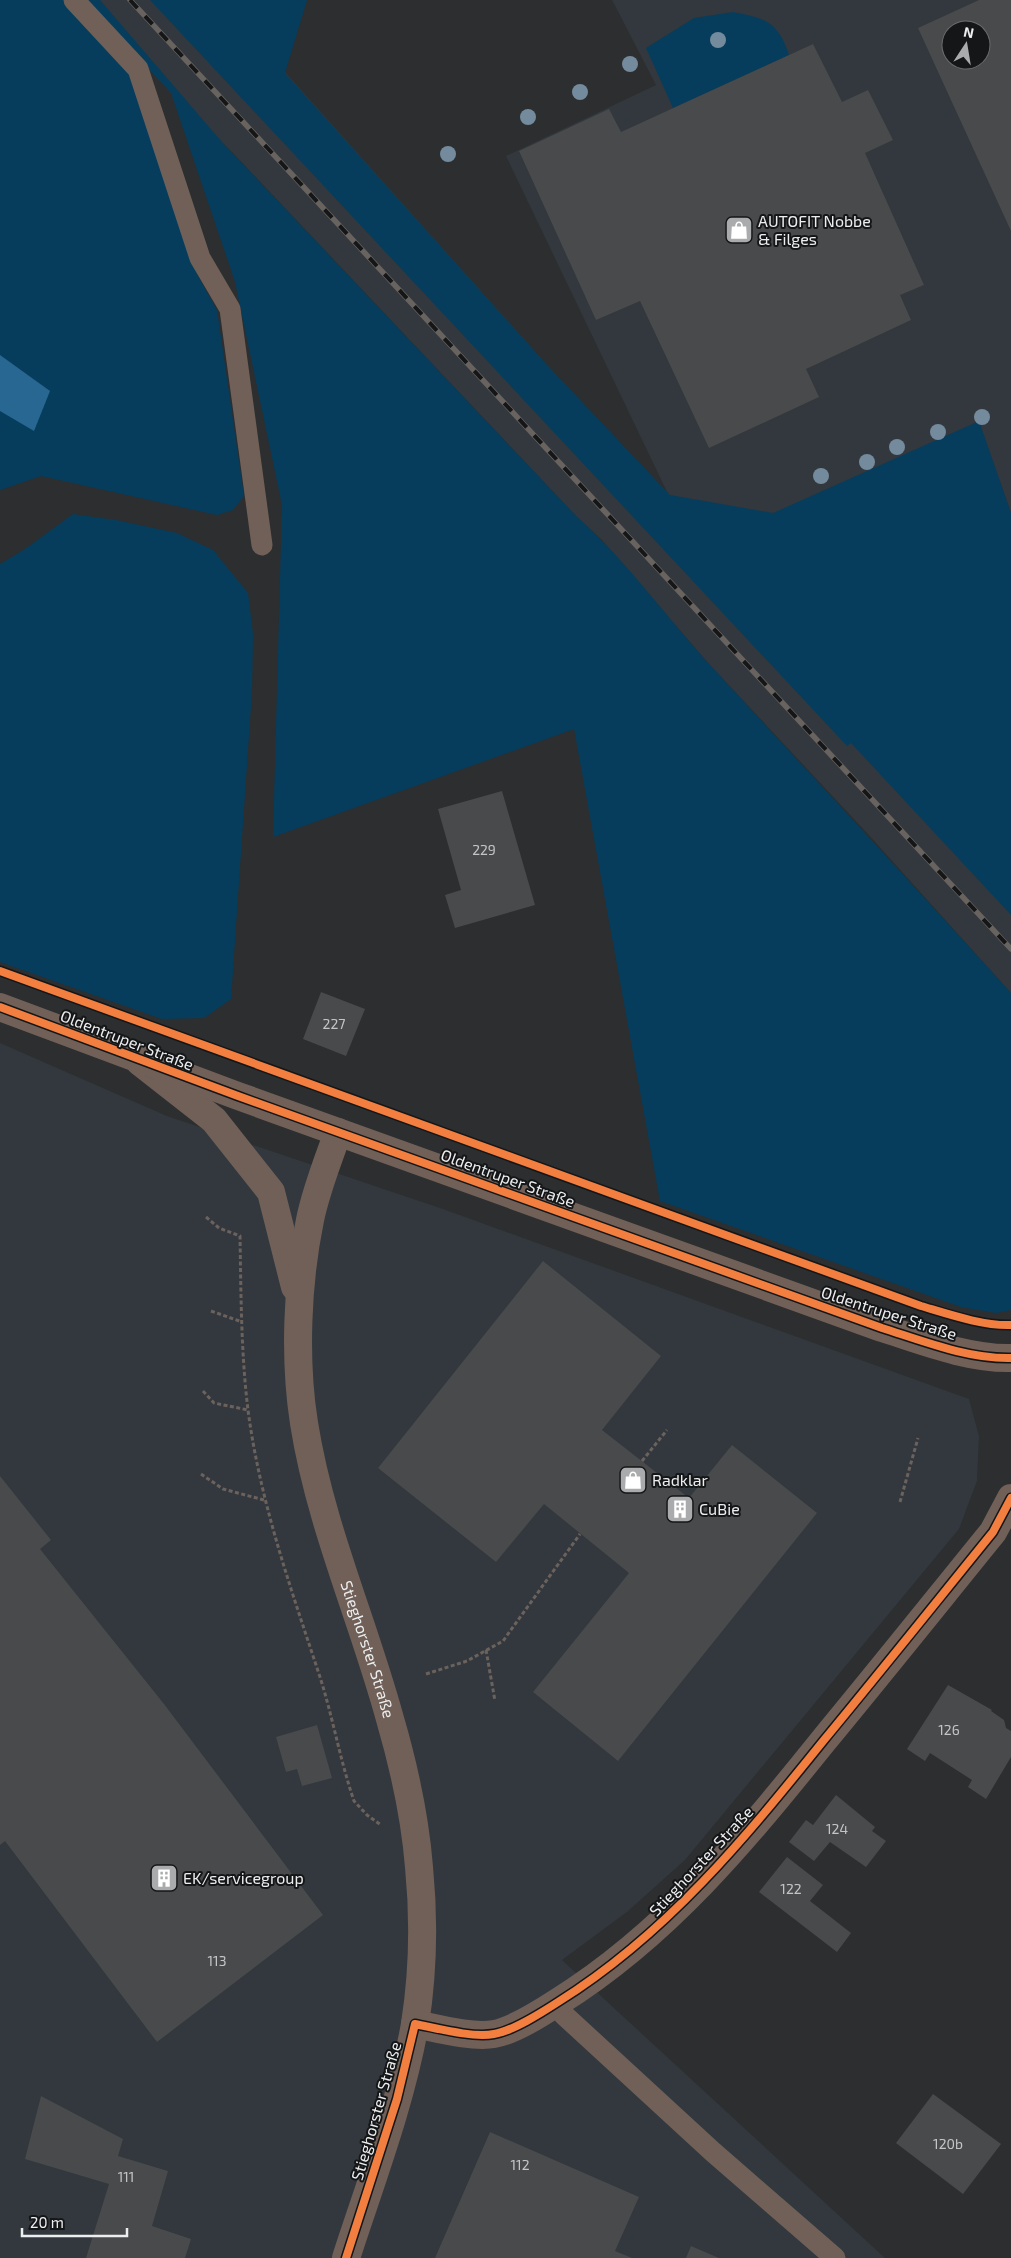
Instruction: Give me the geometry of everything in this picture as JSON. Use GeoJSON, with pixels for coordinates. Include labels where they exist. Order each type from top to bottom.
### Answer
{"type":"FeatureCollection","features":[{"type":"Feature","properties":{"kind":"street","name":"Oldentruper Straße"},"geometry":{"type":"LineString","coordinates":[[0,1007],[134,1058],[882,1328],[926,1342],[968,1352],[999,1358],[1011,1358]]}},
{"type":"Feature","properties":{"kind":"street","name":"Stieghorster Straße"},"geometry":{"type":"LineString","coordinates":[[134,1058],[214,1120],[271,1192],[300,1308]]}},
{"type":"Feature","properties":{"kind":"street","name":"Stieghorster Straße"},"geometry":{"type":"LineString","coordinates":[[338,1132],[310,1220],[300,1308],[298,1370],[303,1422],[322,1508],[390,1719],[414,1826],[420,1869],[422,1927],[415,2024],[397,2099],[346,2258]]}},
{"type":"Feature","properties":{"kind":"street","name":"Stieghorster Straße"},"geometry":{"type":"LineString","coordinates":[[415,2024],[457,2032],[494,2034],[534,2018],[609,1967],[657,1928],[709,1877],[778,1797],[986,1539],[1011,1498]]}},
{"type":"Feature","properties":{"kind":"lane"},"geometry":{"type":"LineString","coordinates":[[74,0],[138,69],[200,258],[230,309],[262,546]]}},
{"type":"Feature","properties":{"kind":"lane"},"geometry":{"type":"LineString","coordinates":[[558,2002],[564,2015],[685,2126],[835,2258]]}},
{"type":"Feature","properties":{"kind":"path"},"geometry":{"type":"LineString","coordinates":[[206,1216],[219,1228],[240,1236],[242,1322],[248,1410],[264,1500],[289,1587],[320,1679],[354,1801],[367,1815],[388,1829]]}},
{"type":"Feature","properties":{"kind":"path"},"geometry":{"type":"LineString","coordinates":[[211,1311],[242,1322]]}},
{"type":"Feature","properties":{"kind":"path"},"geometry":{"type":"LineString","coordinates":[[203,1391],[214,1403],[248,1410]]}},
{"type":"Feature","properties":{"kind":"path"},"geometry":{"type":"LineString","coordinates":[[642,1461],[667,1430]]}},
{"type":"Feature","properties":{"kind":"path"},"geometry":{"type":"LineString","coordinates":[[900,1502],[918,1438]]}},
{"type":"Feature","properties":{"kind":"path"},"geometry":{"type":"LineString","coordinates":[[201,1474],[223,1489],[264,1500]]}},
{"type":"Feature","properties":{"kind":"path"},"geometry":{"type":"LineString","coordinates":[[426,1674],[468,1661],[503,1641],[580,1534]]}},
{"type":"Feature","properties":{"kind":"path"},"geometry":{"type":"LineString","coordinates":[[486,1650],[495,1701]]}},
{"type":"Feature","properties":{"kind":"shaded area"},"geometry":{"type":"Polygon","coordinates":[[[0,0],[69,0],[134,77],[198,276],[217,310],[244,496],[233,510],[217,515],[41,476],[0,490],[0,0]]]}},
{"type":"Feature","properties":{"kind":"shaded area"},"geometry":{"type":"Polygon","coordinates":[[[85,0],[169,0],[285,72],[548,366],[668,494],[506,156],[656,85],[612,0],[1011,0],[1011,513],[979,422],[1011,840],[1011,993],[867,833],[709,664],[602,540],[577,517],[232,152],[171,93],[85,0]]]}},
{"type":"Feature","properties":{"kind":"shaded area"},"geometry":{"type":"Polygon","coordinates":[[[85,0],[100,0],[222,142],[577,517],[613,552],[711,666],[1011,993],[1011,1310],[996,1313],[961,1307],[660,1201],[574,729],[273,837],[282,505],[235,282],[171,93],[85,0]]]}},
{"type":"Feature","properties":{"kind":"shaded area"},"geometry":{"type":"Polygon","coordinates":[[[150,0],[307,0],[285,73],[548,366],[670,495],[773,513],[979,421],[1011,513],[1011,915],[851,743],[847,746],[150,0]]]}},
{"type":"Feature","properties":{"kind":"shaded area"},"geometry":{"type":"Polygon","coordinates":[[[733,12],[761,19],[775,28],[785,44],[789,55],[673,108],[646,48],[694,18],[733,12]]]}},
{"type":"Feature","properties":{"kind":"shaded area"},"geometry":{"type":"Polygon","coordinates":[[[0,355],[50,391],[34,431],[0,411],[0,355]]]}},
{"type":"Feature","properties":{"kind":"shaded area"},"geometry":{"type":"Polygon","coordinates":[[[73,514],[116,520],[177,533],[213,550],[248,593],[253,634],[252,691],[231,999],[204,1018],[162,1019],[0,962],[0,564],[25,549],[73,514]]]}},
{"type":"Feature","properties":{"kind":"shaded area"},"geometry":{"type":"Polygon","coordinates":[[[0,1043],[167,1116],[443,1209],[969,1399],[979,1436],[977,1481],[959,1529],[685,1860],[627,1912],[562,1960],[885,2258],[0,2258],[0,1043]]]}},
{"type":"Feature","properties":{"kind":"building"},"geometry":{"type":"Polygon","coordinates":[[[979,0],[1011,0],[1011,231],[918,28],[979,0]]]}},
{"type":"Feature","properties":{"kind":"building","name":"AUTOFIT Nobbe & Filges"},"geometry":{"type":"Polygon","coordinates":[[[813,44],[842,102],[868,90],[893,140],[865,153],[924,285],[900,295],[911,320],[806,369],[819,397],[709,448],[640,301],[596,320],[519,151],[609,109],[621,132],[813,44]]]}},
{"type":"Feature","properties":{"kind":"building"},"geometry":{"type":"Polygon","coordinates":[[[502,791],[535,905],[455,928],[445,895],[461,890],[438,809],[502,791]]]}},
{"type":"Feature","properties":{"kind":"building"},"geometry":{"type":"Polygon","coordinates":[[[321,992],[365,1009],[346,1056],[303,1039],[321,992]]]}},
{"type":"Feature","properties":{"kind":"building","name":"CuBie"},"geometry":{"type":"Polygon","coordinates":[[[543,1261],[661,1356],[602,1430],[689,1498],[732,1445],[817,1513],[618,1761],[533,1692],[629,1573],[544,1504],[496,1562],[378,1468],[543,1261]]]}},
{"type":"Feature","properties":{"kind":"building","name":"EK/servicegroup"},"geometry":{"type":"Polygon","coordinates":[[[0,1476],[51,1540],[40,1549],[164,1704],[323,1915],[157,2042],[5,1841],[0,1845],[0,1476]]]}},
{"type":"Feature","properties":{"kind":"building"},"geometry":{"type":"Polygon","coordinates":[[[948,1685],[992,1710],[1004,1720],[1006,1728],[1011,1731],[1011,1757],[986,1799],[968,1787],[972,1780],[930,1753],[925,1761],[907,1749],[948,1685]]]}},
{"type":"Feature","properties":{"kind":"building"},"geometry":{"type":"Polygon","coordinates":[[[317,1725],[332,1778],[302,1786],[297,1769],[286,1772],[276,1737],[317,1725]]]}},
{"type":"Feature","properties":{"kind":"building"},"geometry":{"type":"Polygon","coordinates":[[[836,1795],[875,1827],[872,1831],[886,1841],[866,1867],[830,1842],[814,1861],[789,1842],[806,1820],[813,1825],[836,1795]]]}},
{"type":"Feature","properties":{"kind":"building"},"geometry":{"type":"Polygon","coordinates":[[[787,1857],[823,1885],[810,1901],[851,1933],[837,1952],[759,1892],[787,1857]]]}},
{"type":"Feature","properties":{"kind":"building"},"geometry":{"type":"Polygon","coordinates":[[[933,2094],[1001,2144],[963,2194],[896,2143],[933,2094]]]}},
{"type":"Feature","properties":{"kind":"building"},"geometry":{"type":"Polygon","coordinates":[[[41,2096],[123,2139],[118,2156],[168,2171],[152,2226],[191,2239],[185,2258],[86,2258],[109,2184],[25,2159],[41,2096]]]}},
{"type":"Feature","properties":{"kind":"building"},"geometry":{"type":"Polygon","coordinates":[[[490,2132],[639,2197],[615,2251],[632,2258],[435,2258],[490,2132]]]}},
{"type":"Feature","properties":{"kind":"building"},"geometry":{"type":"Polygon","coordinates":[[[691,2246],[719,2258],[686,2258],[691,2246]]]}},
{"type":"Feature","properties":{"kind":"railway"},"geometry":{"type":"LineString","coordinates":[[130,0],[1011,949]]}},
{"type":"Feature","properties":{"kind":"cycle path"},"geometry":{"type":"LineString","coordinates":[[0,971],[921,1306],[977,1322],[1011,1325]]}},
{"type":"Feature","properties":{"kind":"cycle path"},"geometry":{"type":"LineString","coordinates":[[0,1007],[238,1096],[882,1328],[978,1356],[1011,1358]]}},
{"type":"Feature","properties":{"kind":"cycle path"},"geometry":{"type":"LineString","coordinates":[[346,2258],[397,2099],[415,2024],[475,2035],[502,2032],[527,2021],[558,2002],[634,1946],[702,1882],[764,1813],[993,1532],[1011,1498]]}},
{"type":"Feature","properties":{"kind":"place","name":"AUTOFIT Nobbe & Filges"},"geometry":{"type":"Point","coordinates":[739,230]}},
{"type":"Feature","properties":{"kind":"place","name":"Radklar"},"geometry":{"type":"Point","coordinates":[633,1480]}},
{"type":"Feature","properties":{"kind":"place","name":"CuBie"},"geometry":{"type":"Point","coordinates":[680,1509]}},
{"type":"Feature","properties":{"kind":"place","name":"EK/servicegroup"},"geometry":{"type":"Point","coordinates":[164,1878]}}]}
